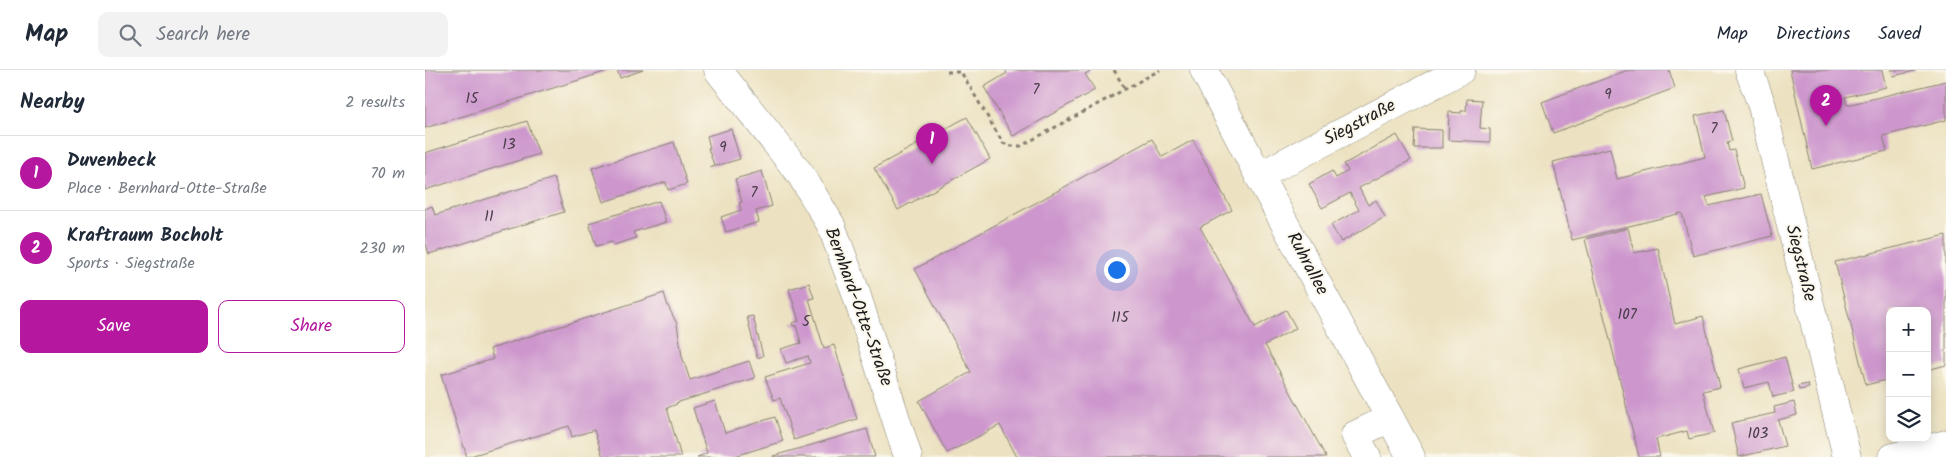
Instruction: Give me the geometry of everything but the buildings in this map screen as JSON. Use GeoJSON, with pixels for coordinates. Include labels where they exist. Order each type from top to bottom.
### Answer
{"type":"FeatureCollection","features":[{"type":"Feature","properties":{"kind":"street","name":"Bernhard-Otte-Straße"},"geometry":{"type":"LineString","coordinates":[[718,70],[801,176],[831,225],[855,290],[908,457]]}},
{"type":"Feature","properties":{"kind":"street","name":"Ruhrallee"},"geometry":{"type":"LineString","coordinates":[[1204,70],[1411,457]]}},
{"type":"Feature","properties":{"kind":"street","name":"Siegstraße"},"geometry":{"type":"LineString","coordinates":[[1259,176],[1461,70]]}},
{"type":"Feature","properties":{"kind":"street","name":"Siegstraße"},"geometry":{"type":"LineString","coordinates":[[1749,70],[1762,106],[1847,457]]}},
{"type":"Feature","properties":{"kind":"street"},"geometry":{"type":"LineString","coordinates":[[1367,457],[1355,435],[1390,418]]}},
{"type":"Feature","properties":{"kind":"street"},"geometry":{"type":"LineString","coordinates":[[1893,457],[1946,444]]}},
{"type":"Feature","properties":{"kind":"path"},"geometry":{"type":"LineString","coordinates":[[1114,70],[1125,89]]}},
{"type":"Feature","properties":{"kind":"path"},"geometry":{"type":"LineString","coordinates":[[947,72],[963,71],[1003,143],[1011,146],[1021,146],[1160,70]]}},
{"type":"Feature","properties":{"kind":"place","name":"Kraftraum Bocholt"},"geometry":{"type":"Point","coordinates":[1826,126]}},
{"type":"Feature","properties":{"kind":"place","name":"Duvenbeck"},"geometry":{"type":"Point","coordinates":[932,164]}}]}
